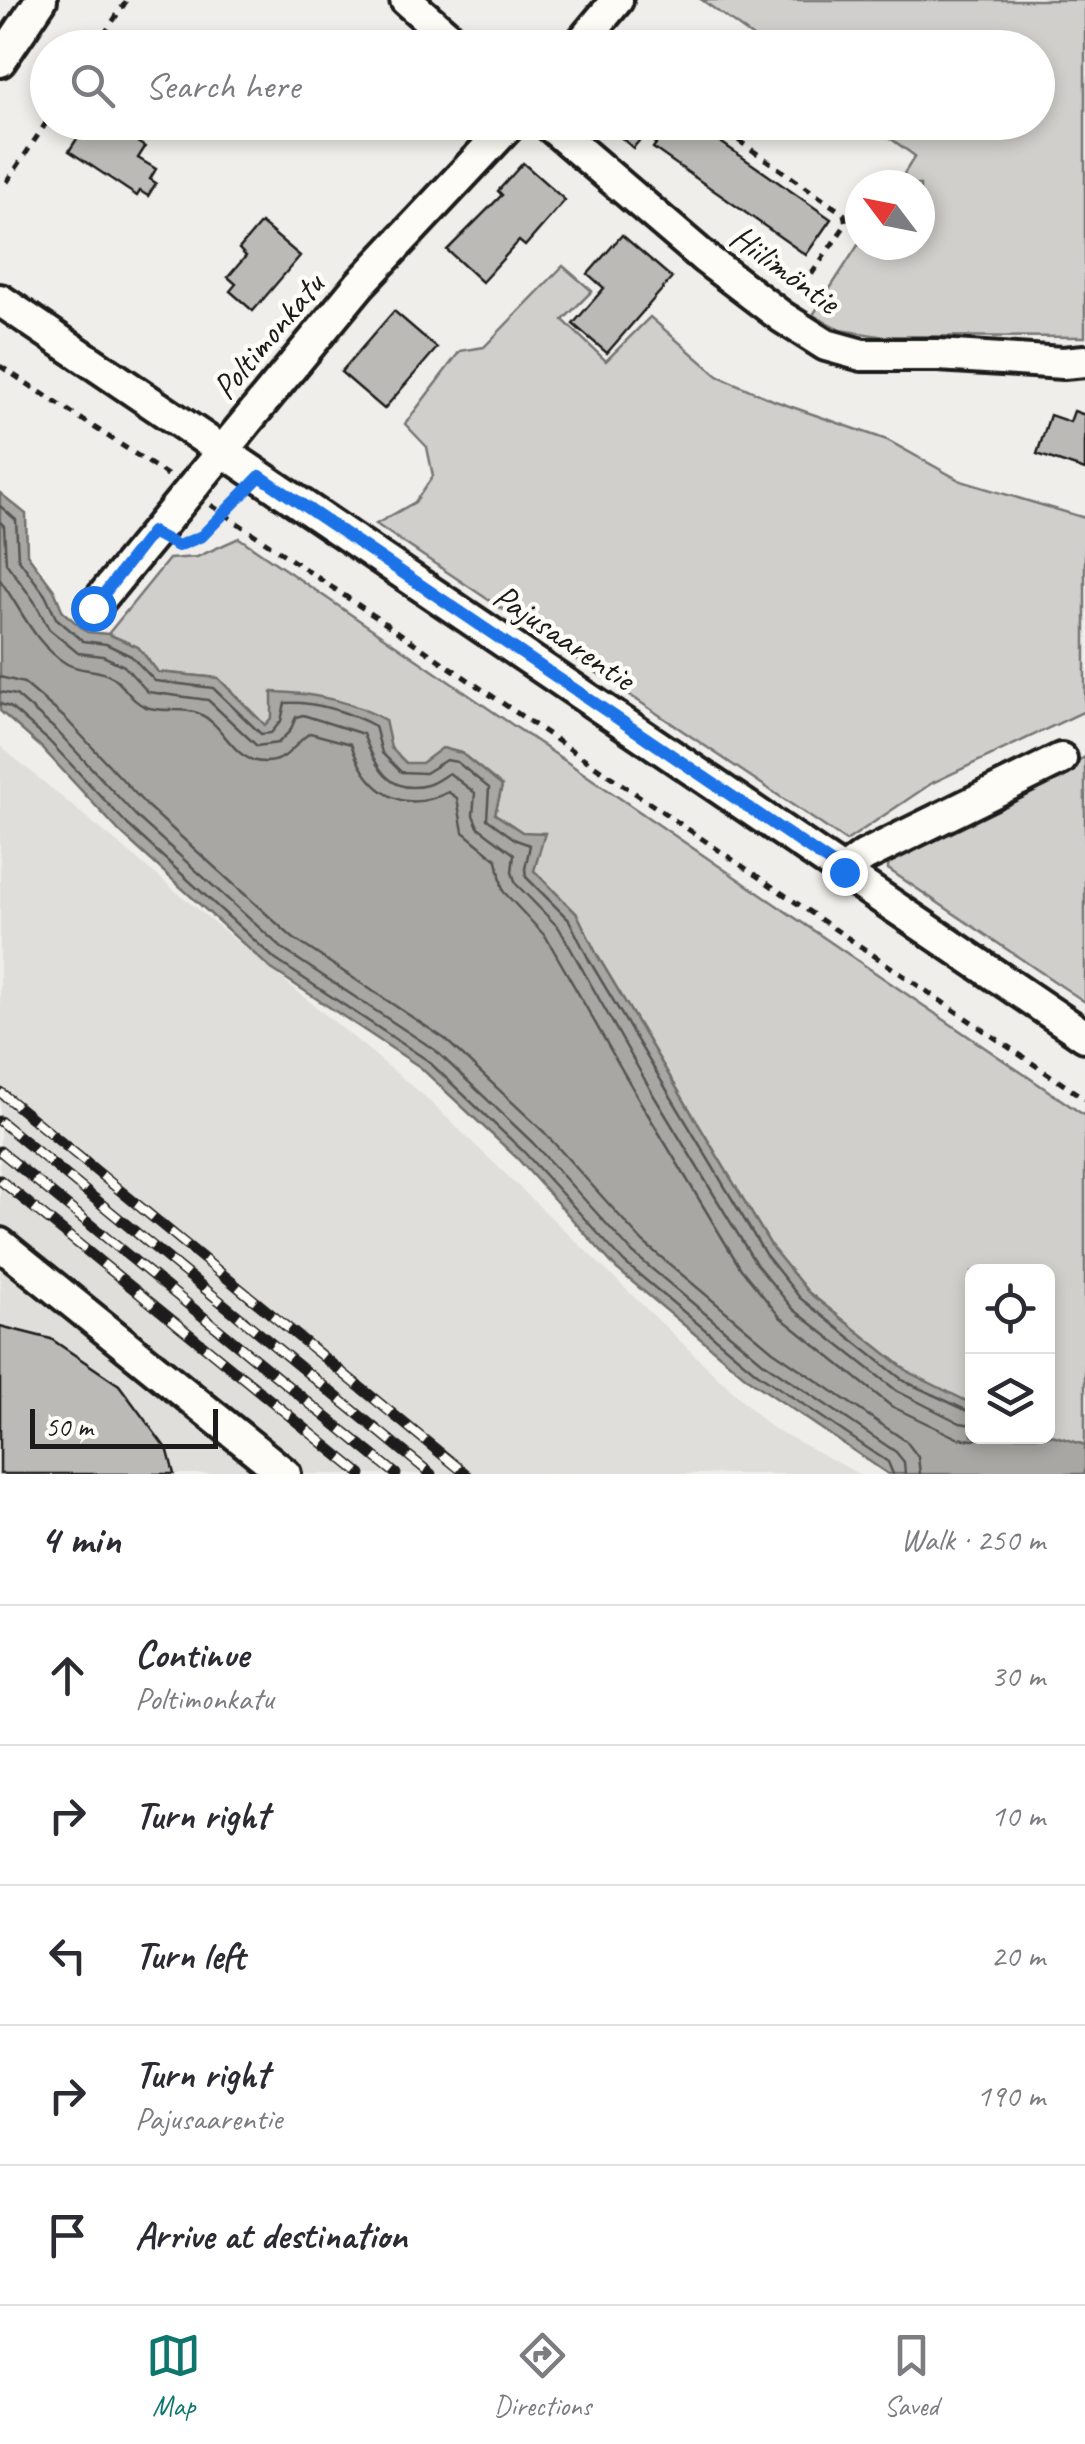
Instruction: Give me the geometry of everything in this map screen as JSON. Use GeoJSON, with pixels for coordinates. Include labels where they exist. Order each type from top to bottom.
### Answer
{"type":"FeatureCollection","features":[{"type":"Feature","properties":{"kind":"street"},"geometry":{"type":"LineString","coordinates":[[0,61],[42,0]]}},
{"type":"Feature","properties":{"kind":"street"},"geometry":{"type":"LineString","coordinates":[[406,0],[440,30]]}},
{"type":"Feature","properties":{"kind":"street"},"geometry":{"type":"LineString","coordinates":[[592,30],[617,0]]}},
{"type":"Feature","properties":{"kind":"street","name":"Poltimonkatu"},"geometry":{"type":"LineString","coordinates":[[93,608],[360,284],[495,140]]}},
{"type":"Feature","properties":{"kind":"street","name":"Hiilimöntie"},"geometry":{"type":"LineString","coordinates":[[567,140],[706,259],[782,318],[826,345],[862,355],[1085,361]]}},
{"type":"Feature","properties":{"kind":"street","name":"Pajusaarentie"},"geometry":{"type":"LineString","coordinates":[[0,300],[1085,1036]]}},
{"type":"Feature","properties":{"kind":"street"},"geometry":{"type":"LineString","coordinates":[[844,872],[864,856],[1060,758]]}},
{"type":"Feature","properties":{"kind":"street"},"geometry":{"type":"LineString","coordinates":[[0,1244],[285,1474]]}},
{"type":"Feature","properties":{"kind":"path"},"geometry":{"type":"LineString","coordinates":[[107,30],[127,0]]}},
{"type":"Feature","properties":{"kind":"path"},"geometry":{"type":"LineString","coordinates":[[7,182],[35,140]]}},
{"type":"Feature","properties":{"kind":"path"},"geometry":{"type":"LineString","coordinates":[[738,140],[844,214],[846,224],[782,318]]}},
{"type":"Feature","properties":{"kind":"path"},"geometry":{"type":"LineString","coordinates":[[0,366],[191,491],[1085,1100]]}},
{"type":"Feature","properties":{"kind":"path"},"geometry":{"type":"LineString","coordinates":[[152,532],[178,546],[202,536],[260,476]]}},
{"type":"Feature","properties":{"kind":"shaded area"},"geometry":{"type":"Polygon","coordinates":[[[702,0],[1085,0],[1085,337],[879,336],[841,330],[813,315],[848,260],[935,260],[935,170],[906,170],[915,156],[893,140],[1055,140],[1055,30],[743,30],[702,0]]]}},
{"type":"Feature","properties":{"kind":"shaded area"},"geometry":{"type":"Polygon","coordinates":[[[563,266],[592,291],[563,320],[606,361],[650,317],[718,376],[775,401],[887,440],[961,481],[1085,518],[1085,711],[932,783],[846,841],[376,524],[415,502],[433,476],[427,447],[405,424],[460,351],[484,347],[563,266]]]}},
{"type":"Feature","properties":{"kind":"shaded area"},"geometry":{"type":"Polygon","coordinates":[[[239,538],[1085,1116],[1085,1445],[1055,1436],[1055,1264],[965,1264],[965,1400],[910,1373],[808,1292],[773,1249],[597,955],[577,914],[534,871],[522,832],[495,814],[502,786],[461,753],[443,748],[422,764],[406,763],[391,748],[272,717],[265,726],[218,678],[158,672],[138,647],[108,634],[169,559],[197,557],[239,538]]]}},
{"type":"Feature","properties":{"kind":"shaded area"},"geometry":{"type":"Polygon","coordinates":[[[0,746],[423,1095],[769,1426],[859,1474],[0,1474],[0,746]]]}},
{"type":"Feature","properties":{"kind":"shaded area"},"geometry":{"type":"Polygon","coordinates":[[[1085,757],[1085,1002],[888,869],[888,860],[1085,757]]]}},
{"type":"Feature","properties":{"kind":"water"},"geometry":{"type":"Polygon","coordinates":[[[0,493],[26,514],[27,554],[54,590],[63,612],[87,632],[108,634],[138,647],[158,672],[218,678],[265,725],[272,717],[272,692],[302,694],[358,707],[385,720],[391,748],[406,763],[422,763],[442,748],[461,753],[502,786],[495,814],[522,832],[545,833],[534,871],[577,914],[597,955],[773,1249],[808,1292],[910,1373],[965,1400],[965,1444],[1055,1444],[1055,1436],[1085,1445],[1085,1474],[888,1474],[751,1381],[617,1269],[517,1158],[420,1067],[270,968],[121,833],[42,748],[0,711],[0,493]]]}},
{"type":"Feature","properties":{"kind":"building"},"geometry":{"type":"Polygon","coordinates":[[[76,140],[134,140],[145,147],[138,158],[156,169],[150,179],[156,183],[148,196],[140,191],[137,196],[69,151],[76,140]]]}},
{"type":"Feature","properties":{"kind":"building"},"geometry":{"type":"Polygon","coordinates":[[[624,140],[640,140],[633,148],[624,140]]]}},
{"type":"Feature","properties":{"kind":"building"},"geometry":{"type":"Polygon","coordinates":[[[658,140],[718,140],[831,219],[806,255],[653,148],[658,140]]]}},
{"type":"Feature","properties":{"kind":"building"},"geometry":{"type":"Polygon","coordinates":[[[523,163],[565,200],[525,246],[519,241],[482,282],[447,250],[502,195],[498,191],[523,163]]]}},
{"type":"Feature","properties":{"kind":"building"},"geometry":{"type":"Polygon","coordinates":[[[261,223],[300,256],[253,311],[230,291],[236,284],[228,277],[246,256],[239,249],[261,223]]]}},
{"type":"Feature","properties":{"kind":"building"},"geometry":{"type":"Polygon","coordinates":[[[622,235],[672,278],[607,353],[573,324],[604,288],[588,274],[622,235]]]}},
{"type":"Feature","properties":{"kind":"building"},"geometry":{"type":"Polygon","coordinates":[[[394,311],[437,348],[384,409],[341,372],[394,311]]]}},
{"type":"Feature","properties":{"kind":"building"},"geometry":{"type":"Polygon","coordinates":[[[1074,411],[1085,415],[1085,470],[1037,454],[1050,415],[1070,422],[1074,411]]]}},
{"type":"Feature","properties":{"kind":"building"},"geometry":{"type":"Polygon","coordinates":[[[0,1326],[51,1339],[119,1385],[168,1451],[174,1474],[0,1474],[0,1326]]]}},
{"type":"Feature","properties":{"kind":"railway"},"geometry":{"type":"LineString","coordinates":[[0,1092],[466,1474]]}},
{"type":"Feature","properties":{"kind":"railway"},"geometry":{"type":"LineString","coordinates":[[0,1121],[431,1474]]}},
{"type":"Feature","properties":{"kind":"railway"},"geometry":{"type":"LineString","coordinates":[[0,1151],[396,1474]]}},
{"type":"Feature","properties":{"kind":"railway"},"geometry":{"type":"LineString","coordinates":[[0,1180],[361,1474]]}},
{"type":"Feature","properties":{"kind":"route"},"geometry":{"type":"LineString","coordinates":[[93,608],[152,532],[178,546],[202,536],[260,476],[844,872]]}}]}
